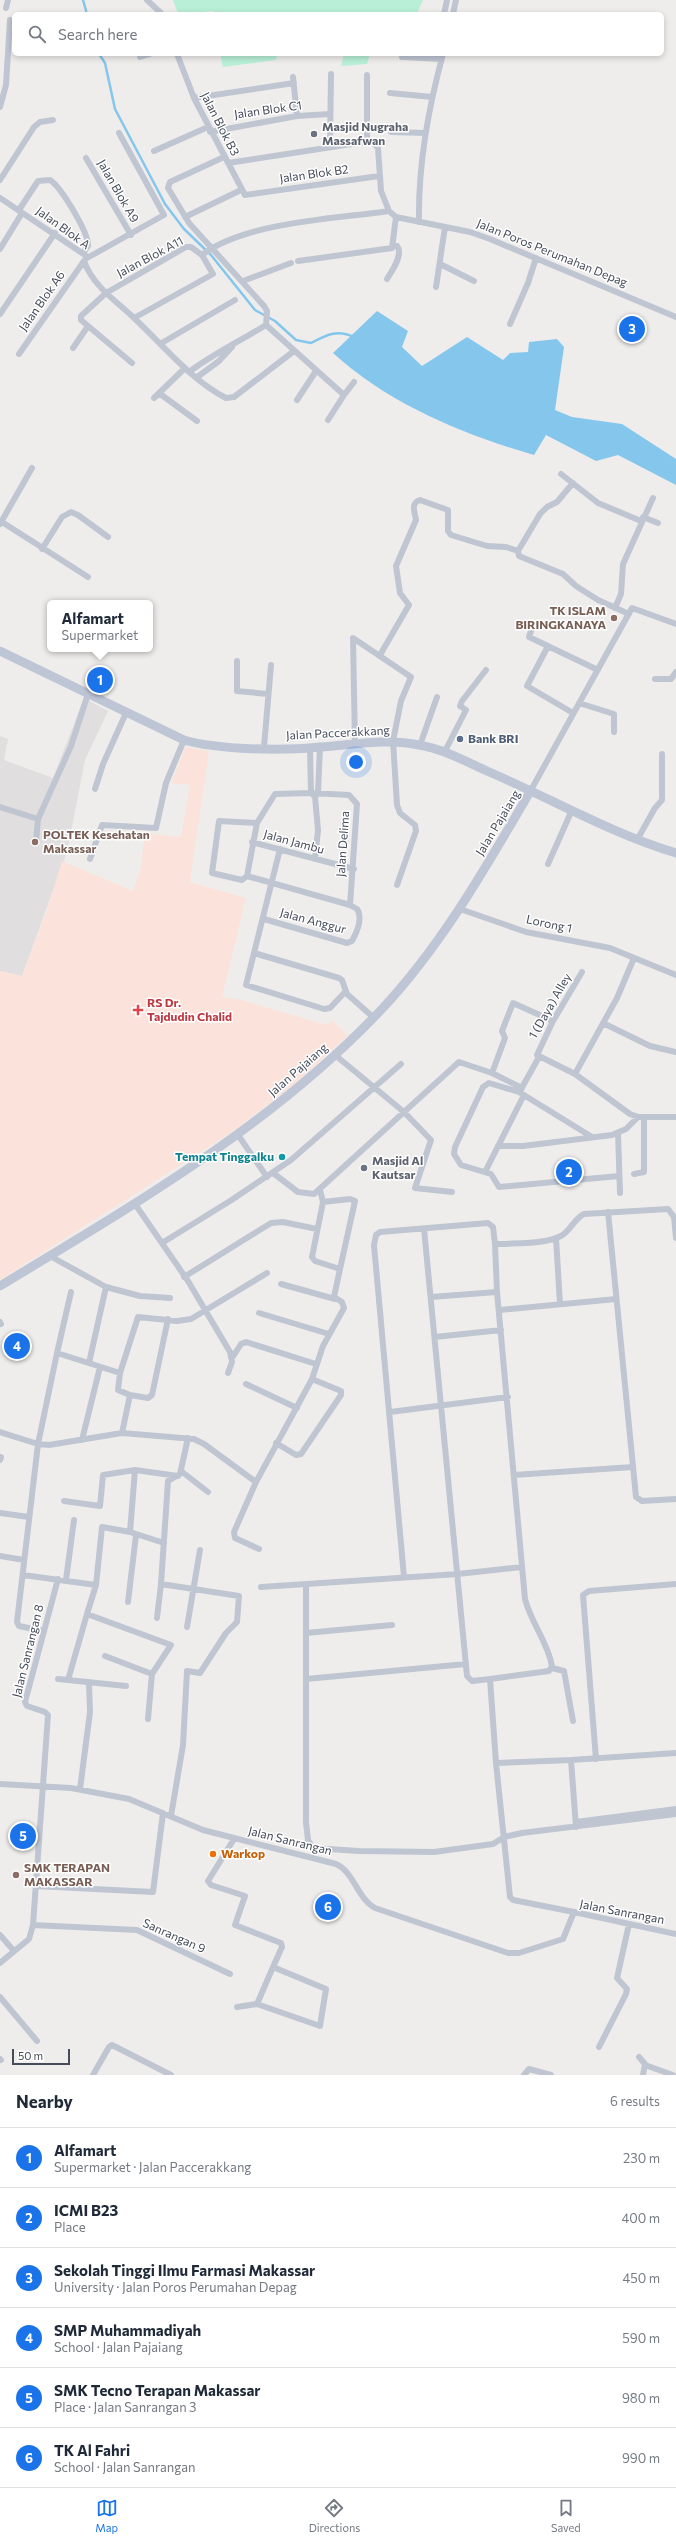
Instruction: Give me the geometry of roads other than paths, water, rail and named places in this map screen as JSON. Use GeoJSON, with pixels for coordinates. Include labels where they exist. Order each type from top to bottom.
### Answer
{"type":"FeatureCollection","features":[{"type":"Feature","properties":{"kind":"main road","name":"Jalan Paccerakkang"},"geometry":{"type":"LineString","coordinates":[[0,651],[184,740],[212,747],[310,748],[392,741],[420,745],[444,753],[531,790],[637,840],[676,853]]}},
{"type":"Feature","properties":{"kind":"main road","name":"Jalan Pajaiang"},"geometry":{"type":"LineString","coordinates":[[0,1286],[204,1160],[238,1135],[335,1055],[405,982],[460,909],[531,790]]}},
{"type":"Feature","properties":{"kind":"street"},"geometry":{"type":"LineString","coordinates":[[6,8],[8,0]]}},
{"type":"Feature","properties":{"kind":"street"},"geometry":{"type":"LineString","coordinates":[[147,0],[160,12]]}},
{"type":"Feature","properties":{"kind":"street"},"geometry":{"type":"LineString","coordinates":[[444,12],[447,0]]}},
{"type":"Feature","properties":{"kind":"street"},"geometry":{"type":"LineString","coordinates":[[453,12],[456,0]]}},
{"type":"Feature","properties":{"kind":"street"},"geometry":{"type":"LineString","coordinates":[[0,107],[6,85],[10,20]]}},
{"type":"Feature","properties":{"kind":"street","name":"Jalan Blok B3"},"geometry":{"type":"LineString","coordinates":[[178,56],[194,98],[241,190]]}},
{"type":"Feature","properties":{"kind":"street"},"geometry":{"type":"LineString","coordinates":[[402,57],[442,57],[432,97],[419,174],[419,222]]}},
{"type":"Feature","properties":{"kind":"street"},"geometry":{"type":"LineString","coordinates":[[330,146],[331,74]]}},
{"type":"Feature","properties":{"kind":"street"},"geometry":{"type":"LineString","coordinates":[[367,75],[367,140]]}},
{"type":"Feature","properties":{"kind":"street"},"geometry":{"type":"LineString","coordinates":[[194,98],[294,80],[297,116]]}},
{"type":"Feature","properties":{"kind":"street"},"geometry":{"type":"LineString","coordinates":[[390,93],[432,97]]}},
{"type":"Feature","properties":{"kind":"street","name":"Jalan Blok C1"},"geometry":{"type":"LineString","coordinates":[[154,151],[209,129],[297,116],[330,114]]}},
{"type":"Feature","properties":{"kind":"street"},"geometry":{"type":"LineString","coordinates":[[0,180],[34,127],[40,122],[53,120]]}},
{"type":"Feature","properties":{"kind":"street"},"geometry":{"type":"LineString","coordinates":[[390,132],[425,133]]}},
{"type":"Feature","properties":{"kind":"street","name":"Jalan Blok A6"},"geometry":{"type":"LineString","coordinates":[[19,354],[85,257],[131,235],[164,215],[119,133]]}},
{"type":"Feature","properties":{"kind":"street"},"geometry":{"type":"LineString","coordinates":[[134,318],[213,274],[203,255],[211,249],[261,230],[389,211],[381,191],[378,148],[367,140],[226,160],[170,182],[168,188],[185,217],[211,249],[243,281],[267,312],[266,323],[233,346],[209,357],[187,370],[154,398]]}},
{"type":"Feature","properties":{"kind":"street","name":"Jalan Blok A9"},"geometry":{"type":"LineString","coordinates":[[86,158],[131,235]]}},
{"type":"Feature","properties":{"kind":"street","name":"Jalan Blok B2"},"geometry":{"type":"LineString","coordinates":[[241,190],[245,195],[253,195],[379,176]]}},
{"type":"Feature","properties":{"kind":"street"},"geometry":{"type":"LineString","coordinates":[[0,249],[38,181],[45,179],[55,184],[84,231],[89,243],[85,257]]}},
{"type":"Feature","properties":{"kind":"street"},"geometry":{"type":"LineString","coordinates":[[185,217],[241,190]]}},
{"type":"Feature","properties":{"kind":"street","name":"Jalan Blok A"},"geometry":{"type":"LineString","coordinates":[[0,198],[55,233],[85,257],[95,281],[106,293],[187,370],[218,394],[230,399],[294,351]]}},
{"type":"Feature","properties":{"kind":"street","name":"Jalan Poros Perumahan Depag"},"geometry":{"type":"LineString","coordinates":[[389,211],[396,217],[445,227],[490,239],[676,317]]}},
{"type":"Feature","properties":{"kind":"street"},"geometry":{"type":"LineString","coordinates":[[298,261],[390,248],[393,245],[396,217]]}},
{"type":"Feature","properties":{"kind":"street"},"geometry":{"type":"LineString","coordinates":[[436,286],[445,227]]}},
{"type":"Feature","properties":{"kind":"street"},"geometry":{"type":"LineString","coordinates":[[0,314],[55,233]]}},
{"type":"Feature","properties":{"kind":"street"},"geometry":{"type":"LineString","coordinates":[[387,279],[396,263],[399,250],[397,246],[393,245]]}},
{"type":"Feature","properties":{"kind":"street","name":"Jalan Blok A11"},"geometry":{"type":"LineString","coordinates":[[106,293],[188,247],[203,255]]}},
{"type":"Feature","properties":{"kind":"street"},"geometry":{"type":"LineString","coordinates":[[510,324],[528,283],[536,258]]}},
{"type":"Feature","properties":{"kind":"street"},"geometry":{"type":"LineString","coordinates":[[243,281],[291,263]]}},
{"type":"Feature","properties":{"kind":"street"},"geometry":{"type":"LineString","coordinates":[[440,264],[474,281]]}},
{"type":"Feature","properties":{"kind":"street"},"geometry":{"type":"LineString","coordinates":[[106,293],[81,316],[81,320],[132,363]]}},
{"type":"Feature","properties":{"kind":"street"},"geometry":{"type":"LineString","coordinates":[[160,344],[235,300]]}},
{"type":"Feature","properties":{"kind":"street"},"geometry":{"type":"LineString","coordinates":[[266,323],[294,351],[344,396]]}},
{"type":"Feature","properties":{"kind":"street"},"geometry":{"type":"LineString","coordinates":[[73,348],[88,326]]}},
{"type":"Feature","properties":{"kind":"street"},"geometry":{"type":"LineString","coordinates":[[196,378],[219,361],[233,346]]}},
{"type":"Feature","properties":{"kind":"street"},"geometry":{"type":"LineString","coordinates":[[297,400],[316,371]]}},
{"type":"Feature","properties":{"kind":"street"},"geometry":{"type":"LineString","coordinates":[[328,420],[354,382]]}},
{"type":"Feature","properties":{"kind":"street"},"geometry":{"type":"LineString","coordinates":[[159,393],[197,421]]}},
{"type":"Feature","properties":{"kind":"street"},"geometry":{"type":"LineString","coordinates":[[32,468],[1,523],[88,577]]}},
{"type":"Feature","properties":{"kind":"street"},"geometry":{"type":"LineString","coordinates":[[560,474],[598,503],[642,519],[658,523]]}},
{"type":"Feature","properties":{"kind":"street"},"geometry":{"type":"LineString","coordinates":[[518,552],[540,514],[547,507],[558,502],[573,483]]}},
{"type":"Feature","properties":{"kind":"street"},"geometry":{"type":"LineString","coordinates":[[615,608],[621,594],[623,564],[642,519],[653,498]]}},
{"type":"Feature","properties":{"kind":"street"},"geometry":{"type":"LineString","coordinates":[[380,654],[409,605],[400,593],[396,566],[416,520],[413,512],[417,501],[448,510],[448,531],[451,535],[487,546],[506,546],[518,552],[519,556],[567,576],[576,586],[615,608],[629,614]]}},
{"type":"Feature","properties":{"kind":"street"},"geometry":{"type":"LineString","coordinates":[[42,549],[62,517],[71,512],[78,515],[108,537]]}},
{"type":"Feature","properties":{"kind":"street"},"geometry":{"type":"LineString","coordinates":[[531,790],[632,608],[676,624]]}},
{"type":"Feature","properties":{"kind":"street"},"geometry":{"type":"LineString","coordinates":[[533,625],[528,638],[598,670]]}},
{"type":"Feature","properties":{"kind":"street"},"geometry":{"type":"LineString","coordinates":[[355,744],[351,639],[354,638],[380,654],[411,677],[401,701],[392,741],[397,805],[400,812],[415,825],[416,831],[397,885]]}},
{"type":"Feature","properties":{"kind":"street"},"geometry":{"type":"LineString","coordinates":[[547,648],[527,686],[573,713]]}},
{"type":"Feature","properties":{"kind":"street"},"geometry":{"type":"LineString","coordinates":[[237,661],[237,691],[268,694]]}},
{"type":"Feature","properties":{"kind":"street"},"geometry":{"type":"LineString","coordinates":[[264,748],[271,665]]}},
{"type":"Feature","properties":{"kind":"street"},"geometry":{"type":"LineString","coordinates":[[444,753],[466,710],[460,706],[462,701],[486,670]]}},
{"type":"Feature","properties":{"kind":"street"},"geometry":{"type":"LineString","coordinates":[[655,679],[671,679],[676,672]]}},
{"type":"Feature","properties":{"kind":"street"},"geometry":{"type":"LineString","coordinates":[[36,842],[38,819],[71,746],[88,694]]}},
{"type":"Feature","properties":{"kind":"street"},"geometry":{"type":"LineString","coordinates":[[420,745],[437,696]]}},
{"type":"Feature","properties":{"kind":"street"},"geometry":{"type":"LineString","coordinates":[[579,703],[614,714],[614,732]]}},
{"type":"Feature","properties":{"kind":"street"},"geometry":{"type":"LineString","coordinates":[[95,789],[103,764],[126,713]]}},
{"type":"Feature","properties":{"kind":"street"},"geometry":{"type":"LineString","coordinates":[[90,859],[102,825],[156,828],[166,783],[184,740]]}},
{"type":"Feature","properties":{"kind":"street"},"geometry":{"type":"LineString","coordinates":[[315,794],[320,747]]}},
{"type":"Feature","properties":{"kind":"street"},"geometry":{"type":"LineString","coordinates":[[310,748],[318,830],[315,859]]}},
{"type":"Feature","properties":{"kind":"street"},"geometry":{"type":"LineString","coordinates":[[637,840],[655,808],[662,800],[662,754]]}},
{"type":"Feature","properties":{"kind":"street","name":"Jalan Delima"},"geometry":{"type":"LineString","coordinates":[[257,823],[278,793],[349,796],[357,804],[354,868],[350,905]]}},
{"type":"Feature","properties":{"kind":"street"},"geometry":{"type":"LineString","coordinates":[[0,807],[38,819]]}},
{"type":"Feature","properties":{"kind":"street"},"geometry":{"type":"LineString","coordinates":[[548,864],[572,810]]}},
{"type":"Feature","properties":{"kind":"street"},"geometry":{"type":"LineString","coordinates":[[222,820],[257,823],[252,842],[247,876],[242,880],[211,871],[217,825],[222,820]]}},
{"type":"Feature","properties":{"kind":"street","name":"Jalan Jambu"},"geometry":{"type":"LineString","coordinates":[[252,842],[354,868]]}},
{"type":"Feature","properties":{"kind":"street"},"geometry":{"type":"LineString","coordinates":[[280,849],[264,919],[246,982],[248,987],[324,1009],[330,1008],[345,992]]}},
{"type":"Feature","properties":{"kind":"street"},"geometry":{"type":"LineString","coordinates":[[247,876],[350,905]]}},
{"type":"Feature","properties":{"kind":"street","name":"Jalan Anggur"},"geometry":{"type":"LineString","coordinates":[[264,919],[341,942],[350,942],[354,936],[360,912],[350,905]]}},
{"type":"Feature","properties":{"kind":"street","name":"Lorong 1"},"geometry":{"type":"LineString","coordinates":[[460,909],[526,932],[610,948],[676,975]]}},
{"type":"Feature","properties":{"kind":"street"},"geometry":{"type":"LineString","coordinates":[[254,954],[339,978],[342,980],[345,992],[373,1017]]}},
{"type":"Feature","properties":{"kind":"street"},"geometry":{"type":"LineString","coordinates":[[575,1074],[603,1023],[634,958]]}},
{"type":"Feature","properties":{"kind":"street","name":"1 (Daya) Alley"},"geometry":{"type":"LineString","coordinates":[[485,1172],[553,1021],[582,972]]}},
{"type":"Feature","properties":{"kind":"street"},"geometry":{"type":"LineString","coordinates":[[492,1073],[505,1038],[502,1031],[513,1003],[553,1021]]}},
{"type":"Feature","properties":{"kind":"street"},"geometry":{"type":"LineString","coordinates":[[603,1023],[650,1046],[676,1052]]}},
{"type":"Feature","properties":{"kind":"street"},"geometry":{"type":"LineString","coordinates":[[538,1054],[575,1074],[624,1110],[641,1117],[676,1118]]}},
{"type":"Feature","properties":{"kind":"street"},"geometry":{"type":"LineString","coordinates":[[335,1055],[404,1112],[431,1140],[415,1188],[452,1192]]}},
{"type":"Feature","properties":{"kind":"street"},"geometry":{"type":"LineString","coordinates":[[238,1135],[270,1175],[298,1192],[312,1194],[320,1190],[404,1112],[431,1090],[459,1062],[492,1073],[592,1137]]}},
{"type":"Feature","properties":{"kind":"street"},"geometry":{"type":"LineString","coordinates":[[162,1243],[270,1175],[298,1154],[401,1064]]}},
{"type":"Feature","properties":{"kind":"street"},"geometry":{"type":"LineString","coordinates":[[522,1092],[499,1084],[486,1084],[455,1147],[454,1154],[462,1165],[493,1176],[499,1187],[619,1176]]}},
{"type":"Feature","properties":{"kind":"street"},"geometry":{"type":"LineString","coordinates":[[498,1146],[523,1146],[618,1133],[626,1129],[641,1117]]}},
{"type":"Feature","properties":{"kind":"street"},"geometry":{"type":"LineString","coordinates":[[634,1174],[644,1172],[641,1117]]}},
{"type":"Feature","properties":{"kind":"street"},"geometry":{"type":"LineString","coordinates":[[618,1133],[620,1193]]}},
{"type":"Feature","properties":{"kind":"street"},"geometry":{"type":"LineString","coordinates":[[320,1190],[323,1202],[312,1253],[313,1259],[340,1268]]}},
{"type":"Feature","properties":{"kind":"street"},"geometry":{"type":"LineString","coordinates":[[323,1202],[350,1199],[355,1201],[340,1268],[335,1299]]}},
{"type":"Feature","properties":{"kind":"street"},"geometry":{"type":"LineString","coordinates":[[135,1204],[206,1310],[232,1358]]}},
{"type":"Feature","properties":{"kind":"street"},"geometry":{"type":"LineString","coordinates":[[495,1244],[556,1238],[565,1233],[581,1216],[608,1212],[668,1209],[674,1217],[676,1238]]}},
{"type":"Feature","properties":{"kind":"street"},"geometry":{"type":"LineString","coordinates":[[608,1212],[633,1467],[638,1500],[676,1499]]}},
{"type":"Feature","properties":{"kind":"street"},"geometry":{"type":"LineString","coordinates":[[184,1277],[272,1223],[283,1222],[317,1229]]}},
{"type":"Feature","properties":{"kind":"street"},"geometry":{"type":"LineString","coordinates":[[404,1577],[374,1239],[380,1232],[490,1224],[495,1244],[497,1292],[508,1397],[522,1567],[527,1604],[545,1642],[552,1668]]}},
{"type":"Feature","properties":{"kind":"street"},"geometry":{"type":"LineString","coordinates":[[424,1229],[466,1664],[469,1680],[490,1679],[549,1671],[552,1668],[564,1671],[573,1721]]}},
{"type":"Feature","properties":{"kind":"street"},"geometry":{"type":"LineString","coordinates":[[556,1238],[560,1304]]}},
{"type":"Feature","properties":{"kind":"street"},"geometry":{"type":"LineString","coordinates":[[50,1256],[106,1287],[140,1296],[170,1298]]}},
{"type":"Feature","properties":{"kind":"street"},"geometry":{"type":"LineString","coordinates":[[168,1319],[152,1395],[148,1398],[118,1390],[120,1373],[136,1319],[142,1316],[168,1319],[185,1321],[206,1310],[266,1273]]}},
{"type":"Feature","properties":{"kind":"street"},"geometry":{"type":"LineString","coordinates":[[258,1549],[233,1535],[256,1482],[276,1442],[297,1408],[312,1379],[316,1364],[329,1334],[344,1308],[342,1302],[335,1299],[280,1284]]}},
{"type":"Feature","properties":{"kind":"street"},"geometry":{"type":"LineString","coordinates":[[89,1363],[106,1287]]}},
{"type":"Feature","properties":{"kind":"street"},"geometry":{"type":"LineString","coordinates":[[43,1631],[18,1625],[38,1444],[71,1292]]}},
{"type":"Feature","properties":{"kind":"street"},"geometry":{"type":"LineString","coordinates":[[431,1297],[497,1292]]}},
{"type":"Feature","properties":{"kind":"street"},"geometry":{"type":"LineString","coordinates":[[500,1310],[616,1299]]}},
{"type":"Feature","properties":{"kind":"street"},"geometry":{"type":"LineString","coordinates":[[259,1313],[329,1334]]}},
{"type":"Feature","properties":{"kind":"street"},"geometry":{"type":"LineString","coordinates":[[435,1337],[501,1330]]}},
{"type":"Feature","properties":{"kind":"street"},"geometry":{"type":"LineString","coordinates":[[228,1373],[232,1358],[240,1344],[246,1342],[316,1364]]}},
{"type":"Feature","properties":{"kind":"street"},"geometry":{"type":"LineString","coordinates":[[57,1353],[120,1373]]}},
{"type":"Feature","properties":{"kind":"street"},"geometry":{"type":"LineString","coordinates":[[82,1440],[100,1367]]}},
{"type":"Feature","properties":{"kind":"street"},"geometry":{"type":"LineString","coordinates":[[276,1442],[296,1455],[301,1454],[341,1395],[341,1391],[312,1379]]}},
{"type":"Feature","properties":{"kind":"street"},"geometry":{"type":"LineString","coordinates":[[246,1384],[297,1408]]}},
{"type":"Feature","properties":{"kind":"street"},"geometry":{"type":"LineString","coordinates":[[122,1433],[130,1394]]}},
{"type":"Feature","properties":{"kind":"street"},"geometry":{"type":"LineString","coordinates":[[390,1412],[442,1404],[508,1397]]}},
{"type":"Feature","properties":{"kind":"street"},"geometry":{"type":"LineString","coordinates":[[0,1432],[38,1444],[82,1440],[122,1433],[188,1438],[204,1444],[256,1482]]}},
{"type":"Feature","properties":{"kind":"street"},"geometry":{"type":"LineString","coordinates":[[157,1618],[161,1584],[168,1481],[180,1474],[188,1438]]}},
{"type":"Feature","properties":{"kind":"street"},"geometry":{"type":"LineString","coordinates":[[514,1475],[633,1467]]}},
{"type":"Feature","properties":{"kind":"street"},"geometry":{"type":"LineString","coordinates":[[128,1602],[133,1533],[135,1470]]}},
{"type":"Feature","properties":{"kind":"street"},"geometry":{"type":"LineString","coordinates":[[64,1501],[100,1506],[103,1475],[135,1470],[180,1474],[208,1492]]}},
{"type":"Feature","properties":{"kind":"street"},"geometry":{"type":"LineString","coordinates":[[0,1513],[29,1517]]}},
{"type":"Feature","properties":{"kind":"street"},"geometry":{"type":"LineString","coordinates":[[66,1580],[74,1520]]}},
{"type":"Feature","properties":{"kind":"street"},"geometry":{"type":"LineString","coordinates":[[68,1680],[96,1585],[102,1527],[133,1533],[164,1543]]}},
{"type":"Feature","properties":{"kind":"street"},"geometry":{"type":"LineString","coordinates":[[187,1627],[200,1550]]}},
{"type":"Feature","properties":{"kind":"street"},"geometry":{"type":"LineString","coordinates":[[0,1556],[24,1560]]}},
{"type":"Feature","properties":{"kind":"street"},"geometry":{"type":"LineString","coordinates":[[261,1586],[306,1585],[458,1574],[522,1567]]}},
{"type":"Feature","properties":{"kind":"street"},"geometry":{"type":"LineString","coordinates":[[23,1575],[96,1585]]}},
{"type":"Feature","properties":{"kind":"street","name":"Jalan Sanrangan 8"},"geometry":{"type":"LineString","coordinates":[[43,1785],[48,1715],[45,1712],[27,1706],[25,1702],[58,1579]]}},
{"type":"Feature","properties":{"kind":"street"},"geometry":{"type":"LineString","coordinates":[[161,1584],[238,1595],[237,1620],[200,1673],[186,1671],[183,1744],[171,1816]]}},
{"type":"Feature","properties":{"kind":"street"},"geometry":{"type":"LineString","coordinates":[[596,1759],[583,1595],[589,1591],[676,1584]]}},
{"type":"Feature","properties":{"kind":"street"},"geometry":{"type":"LineString","coordinates":[[306,1585],[306,1822],[308,1840],[313,1848],[359,1852],[434,1852],[493,1844],[504,1837],[576,1824],[676,1809]]}},
{"type":"Feature","properties":{"kind":"street"},"geometry":{"type":"LineString","coordinates":[[87,1614],[171,1645],[152,1674],[148,1719]]}},
{"type":"Feature","properties":{"kind":"street"},"geometry":{"type":"LineString","coordinates":[[306,1633],[392,1625]]}},
{"type":"Feature","properties":{"kind":"street"},"geometry":{"type":"LineString","coordinates":[[105,1656],[152,1674]]}},
{"type":"Feature","properties":{"kind":"street"},"geometry":{"type":"LineString","coordinates":[[306,1679],[466,1664]]}},
{"type":"Feature","properties":{"kind":"street"},"geometry":{"type":"LineString","coordinates":[[58,1679],[126,1686]]}},
{"type":"Feature","properties":{"kind":"street"},"geometry":{"type":"LineString","coordinates":[[490,1679],[496,1763],[508,1885],[513,1900],[574,1912]]}},
{"type":"Feature","properties":{"kind":"street"},"geometry":{"type":"LineString","coordinates":[[80,1789],[90,1712],[89,1683]]}},
{"type":"Feature","properties":{"kind":"street"},"geometry":{"type":"LineString","coordinates":[[496,1763],[596,1759],[676,1753]]}},
{"type":"Feature","properties":{"kind":"street"},"geometry":{"type":"LineString","coordinates":[[571,1760],[576,1824]]}},
{"type":"Feature","properties":{"kind":"street","name":"Jalan Sanrangan"},"geometry":{"type":"LineString","coordinates":[[0,1784],[43,1785],[80,1789],[129,1799],[189,1825],[234,1839],[336,1864],[343,1869],[365,1901],[375,1908],[508,1953],[519,1953],[563,1939],[574,1912],[676,1934]]}},
{"type":"Feature","properties":{"kind":"street"},"geometry":{"type":"LineString","coordinates":[[0,1963],[29,1939],[34,1925],[43,1785]]}},
{"type":"Feature","properties":{"kind":"street"},"geometry":{"type":"LineString","coordinates":[[36,1886],[153,1892],[163,1813]]}},
{"type":"Feature","properties":{"kind":"street"},"geometry":{"type":"LineString","coordinates":[[576,1824],[676,1814]]}},
{"type":"Feature","properties":{"kind":"street"},"geometry":{"type":"LineString","coordinates":[[234,1839],[208,1881],[211,1886],[245,1896],[235,1926],[281,1943],[282,1947],[257,2004]]}},
{"type":"Feature","properties":{"kind":"street"},"geometry":{"type":"LineString","coordinates":[[599,2047],[626,1994],[627,1989],[617,1978],[629,1924]]}},
{"type":"Feature","properties":{"kind":"street","name":"Sanrangan 9"},"geometry":{"type":"LineString","coordinates":[[34,1925],[137,1930],[230,1974]]}},
{"type":"Feature","properties":{"kind":"street"},"geometry":{"type":"LineString","coordinates":[[0,1935],[14,1951]]}},
{"type":"Feature","properties":{"kind":"street"},"geometry":{"type":"LineString","coordinates":[[237,2007],[257,2004],[316,2026],[322,2025],[326,1989],[273,1967]]}},
{"type":"Feature","properties":{"kind":"street"},"geometry":{"type":"LineString","coordinates":[[0,1997],[37,2041]]}},
{"type":"Feature","properties":{"kind":"street"},"geometry":{"type":"LineString","coordinates":[[93,2075],[109,2047],[112,2046],[171,2075]]}},
{"type":"Feature","properties":{"kind":"street"},"geometry":{"type":"LineString","coordinates":[[639,2057],[645,2065],[673,2075]]}},
{"type":"Feature","properties":{"kind":"street"},"geometry":{"type":"LineString","coordinates":[[643,2075],[645,2065]]}},
{"type":"Feature","properties":{"kind":"street"},"geometry":{"type":"LineString","coordinates":[[524,2075],[529,2069],[550,2075]]}},
{"type":"Feature","properties":{"kind":"water"},"geometry":{"type":"Polygon","coordinates":[[[377,311],[408,331],[402,347],[422,366],[467,337],[503,360],[510,353],[528,352],[529,342],[557,339],[564,347],[555,410],[572,417],[622,424],[676,459],[676,485],[618,455],[596,461],[546,435],[534,455],[507,447],[454,427],[402,402],[378,388],[333,353],[377,311]]]}},
{"type":"Feature","properties":{"kind":"waterway"},"geometry":{"type":"LineString","coordinates":[[83,0],[86,12]]}},
{"type":"Feature","properties":{"kind":"waterway"},"geometry":{"type":"LineString","coordinates":[[100,56],[105,63],[115,109],[165,204],[184,229],[211,255],[255,310],[275,321],[296,340],[311,343],[327,335],[337,333],[354,337]]}},
{"type":"Feature","properties":{"kind":"place","name":"Masjid Nugraha Massafwan"},"geometry":{"type":"Point","coordinates":[314,134]}},
{"type":"Feature","properties":{"kind":"place","name":"Sekolah Tinggi Ilmu Farmasi Makassar"},"geometry":{"type":"Point","coordinates":[632,329]}},
{"type":"Feature","properties":{"kind":"place","name":"TK ISLAM BIRINGKANAYA"},"geometry":{"type":"Point","coordinates":[614,618]}},
{"type":"Feature","properties":{"kind":"place","name":"Alfamart"},"geometry":{"type":"Point","coordinates":[100,680]}},
{"type":"Feature","properties":{"kind":"place","name":"Bank BRI"},"geometry":{"type":"Point","coordinates":[460,739]}},
{"type":"Feature","properties":{"kind":"place","name":"POLTEK Kesehatan Makassar"},"geometry":{"type":"Point","coordinates":[35,842]}},
{"type":"Feature","properties":{"kind":"place","name":"RS Dr. Tajdudin Chalid"},"geometry":{"type":"Point","coordinates":[138,1010]}},
{"type":"Feature","properties":{"kind":"place","name":"Tempat Tinggalku"},"geometry":{"type":"Point","coordinates":[282,1157]}},
{"type":"Feature","properties":{"kind":"place","name":"Masjid Al Kautsar"},"geometry":{"type":"Point","coordinates":[364,1168]}},
{"type":"Feature","properties":{"kind":"place","name":"ICMI B23"},"geometry":{"type":"Point","coordinates":[569,1172]}},
{"type":"Feature","properties":{"kind":"place","name":"SMP Muhammadiyah"},"geometry":{"type":"Point","coordinates":[17,1346]}},
{"type":"Feature","properties":{"kind":"place","name":"SMK Tecno Terapan Makassar"},"geometry":{"type":"Point","coordinates":[23,1836]}},
{"type":"Feature","properties":{"kind":"place","name":"Warkop"},"geometry":{"type":"Point","coordinates":[213,1854]}},
{"type":"Feature","properties":{"kind":"place","name":"SMK TERAPAN MAKASSAR"},"geometry":{"type":"Point","coordinates":[16,1875]}},
{"type":"Feature","properties":{"kind":"place","name":"TK Al Fahri"},"geometry":{"type":"Point","coordinates":[328,1907]}}]}
